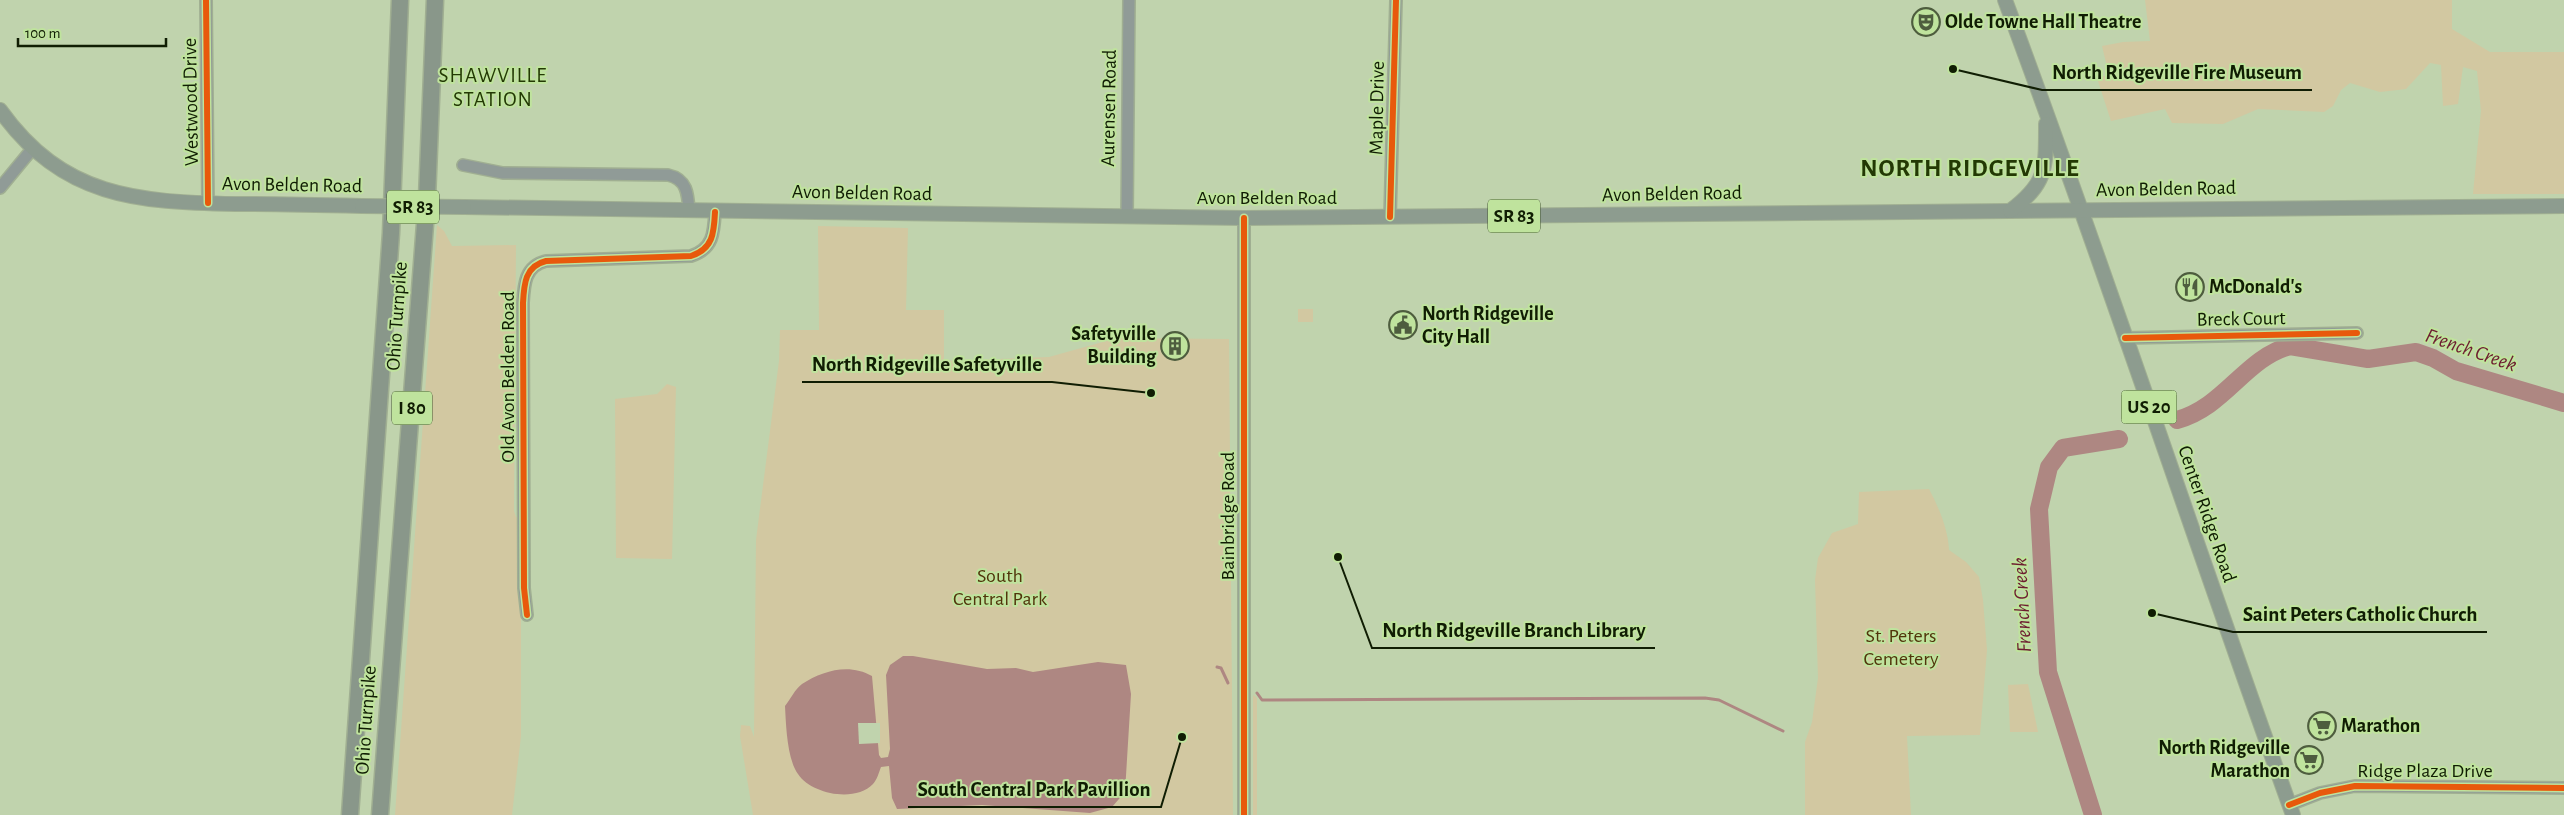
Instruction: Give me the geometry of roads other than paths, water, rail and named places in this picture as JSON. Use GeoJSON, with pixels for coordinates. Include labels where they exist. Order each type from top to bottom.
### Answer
{"type":"FeatureCollection","features":[{"type":"Feature","properties":{"kind":"highway","name":"Ohio Turnpike"},"geometry":{"type":"LineString","coordinates":[[350,815],[391,233],[400,0]]}},
{"type":"Feature","properties":{"kind":"highway","name":"Ohio Turnpike"},"geometry":{"type":"LineString","coordinates":[[380,815],[427,198],[435,0]]}},
{"type":"Feature","properties":{"kind":"main road","name":"Center Ridge Road"},"geometry":{"type":"LineString","coordinates":[[2005,0],[2082,210],[2291,810]]}},
{"type":"Feature","properties":{"kind":"main road","name":"Avon Belden Road"},"geometry":{"type":"LineString","coordinates":[[0,110],[33,148],[62,169],[110,192],[149,201],[715,212],[1244,218],[2564,206]]}},
{"type":"Feature","properties":{"kind":"main road"},"geometry":{"type":"LineString","coordinates":[[2010,211],[2036,189],[2042,176],[2046,149],[2046,113]]}},
{"type":"Feature","properties":{"kind":"street","name":"Westwood Drive"},"geometry":{"type":"LineString","coordinates":[[206,0],[208,203]]}},
{"type":"Feature","properties":{"kind":"street","name":"Aurensen Road"},"geometry":{"type":"LineString","coordinates":[[1127,217],[1129,0]]}},
{"type":"Feature","properties":{"kind":"street","name":"Maple Drive"},"geometry":{"type":"LineString","coordinates":[[1390,217],[1396,0]]}},
{"type":"Feature","properties":{"kind":"street"},"geometry":{"type":"LineString","coordinates":[[0,188],[33,148]]}},
{"type":"Feature","properties":{"kind":"street"},"geometry":{"type":"LineString","coordinates":[[463,165],[503,172],[668,175],[681,180],[685,186],[689,211]]}},
{"type":"Feature","properties":{"kind":"street","name":"Old Avon Belden Road"},"geometry":{"type":"LineString","coordinates":[[527,615],[524,588],[523,303],[528,272],[535,265],[546,261],[691,256],[704,251],[712,240],[715,212]]}},
{"type":"Feature","properties":{"kind":"street","name":"Bainbridge Road"},"geometry":{"type":"LineString","coordinates":[[1244,218],[1244,815]]}},
{"type":"Feature","properties":{"kind":"street","name":"Breck Court"},"geometry":{"type":"LineString","coordinates":[[2125,338],[2357,333]]}},
{"type":"Feature","properties":{"kind":"street","name":"Ridge Plaza Drive"},"geometry":{"type":"LineString","coordinates":[[2291,810],[2328,791],[2355,786],[2564,788]]}},
{"type":"Feature","properties":{"kind":"waterway","name":"French Creek"},"geometry":{"type":"LineString","coordinates":[[2177,420],[2194,414],[2209,405],[2260,361],[2274,352],[2290,346],[2368,359],[2416,352],[2433,358],[2456,371],[2564,403]]}},
{"type":"Feature","properties":{"kind":"waterway","name":"French Creek"},"geometry":{"type":"LineString","coordinates":[[2093,815],[2048,672],[2039,509],[2049,467],[2063,448],[2119,439]]}},
{"type":"Feature","properties":{"kind":"waterway"},"geometry":{"type":"LineString","coordinates":[[1217,667],[1221,668],[1228,683]]}},
{"type":"Feature","properties":{"kind":"waterway"},"geometry":{"type":"LineString","coordinates":[[1257,693],[1262,700],[1705,698],[1719,700],[1783,731]]}},
{"type":"Feature","properties":{"kind":"place","name":"Olde Towne Hall Theatre"},"geometry":{"type":"Point","coordinates":[1926,22]}},
{"type":"Feature","properties":{"kind":"place","name":"North Ridgeville Fire Museum"},"geometry":{"type":"Point","coordinates":[1953,69]}},
{"type":"Feature","properties":{"kind":"place","name":"McDonald's"},"geometry":{"type":"Point","coordinates":[2190,287]}},
{"type":"Feature","properties":{"kind":"place","name":"North Ridgeville City Hall"},"geometry":{"type":"Point","coordinates":[1403,325]}},
{"type":"Feature","properties":{"kind":"place","name":"Safetyville Building"},"geometry":{"type":"Point","coordinates":[1175,346]}},
{"type":"Feature","properties":{"kind":"place","name":"North Ridgeville Safetyville"},"geometry":{"type":"Point","coordinates":[1151,393]}},
{"type":"Feature","properties":{"kind":"place","name":"North Ridgeville Branch Library"},"geometry":{"type":"Point","coordinates":[1338,557]}},
{"type":"Feature","properties":{"kind":"place","name":"Saint Peters Catholic Church"},"geometry":{"type":"Point","coordinates":[2152,613]}},
{"type":"Feature","properties":{"kind":"place","name":"Marathon"},"geometry":{"type":"Point","coordinates":[2322,726]}},
{"type":"Feature","properties":{"kind":"place","name":"South Central Park Pavillion"},"geometry":{"type":"Point","coordinates":[1182,737]}},
{"type":"Feature","properties":{"kind":"place","name":"North Ridgeville Marathon"},"geometry":{"type":"Point","coordinates":[2309,760]}},
{"type":"Feature","properties":{"kind":"district","name":"SHAWVILLE STATION"},"geometry":{"type":"Point","coordinates":[493,87]}},
{"type":"Feature","properties":{"kind":"district","name":"NORTH RIDGEVILLE"},"geometry":{"type":"Point","coordinates":[1970,168]}},
{"type":"Feature","properties":{"kind":"park label","name":"South Central Park"},"geometry":{"type":"Point","coordinates":[1000,588]}},
{"type":"Feature","properties":{"kind":"park label","name":"St. Peters Cemetery"},"geometry":{"type":"Point","coordinates":[1901,648]}}]}
